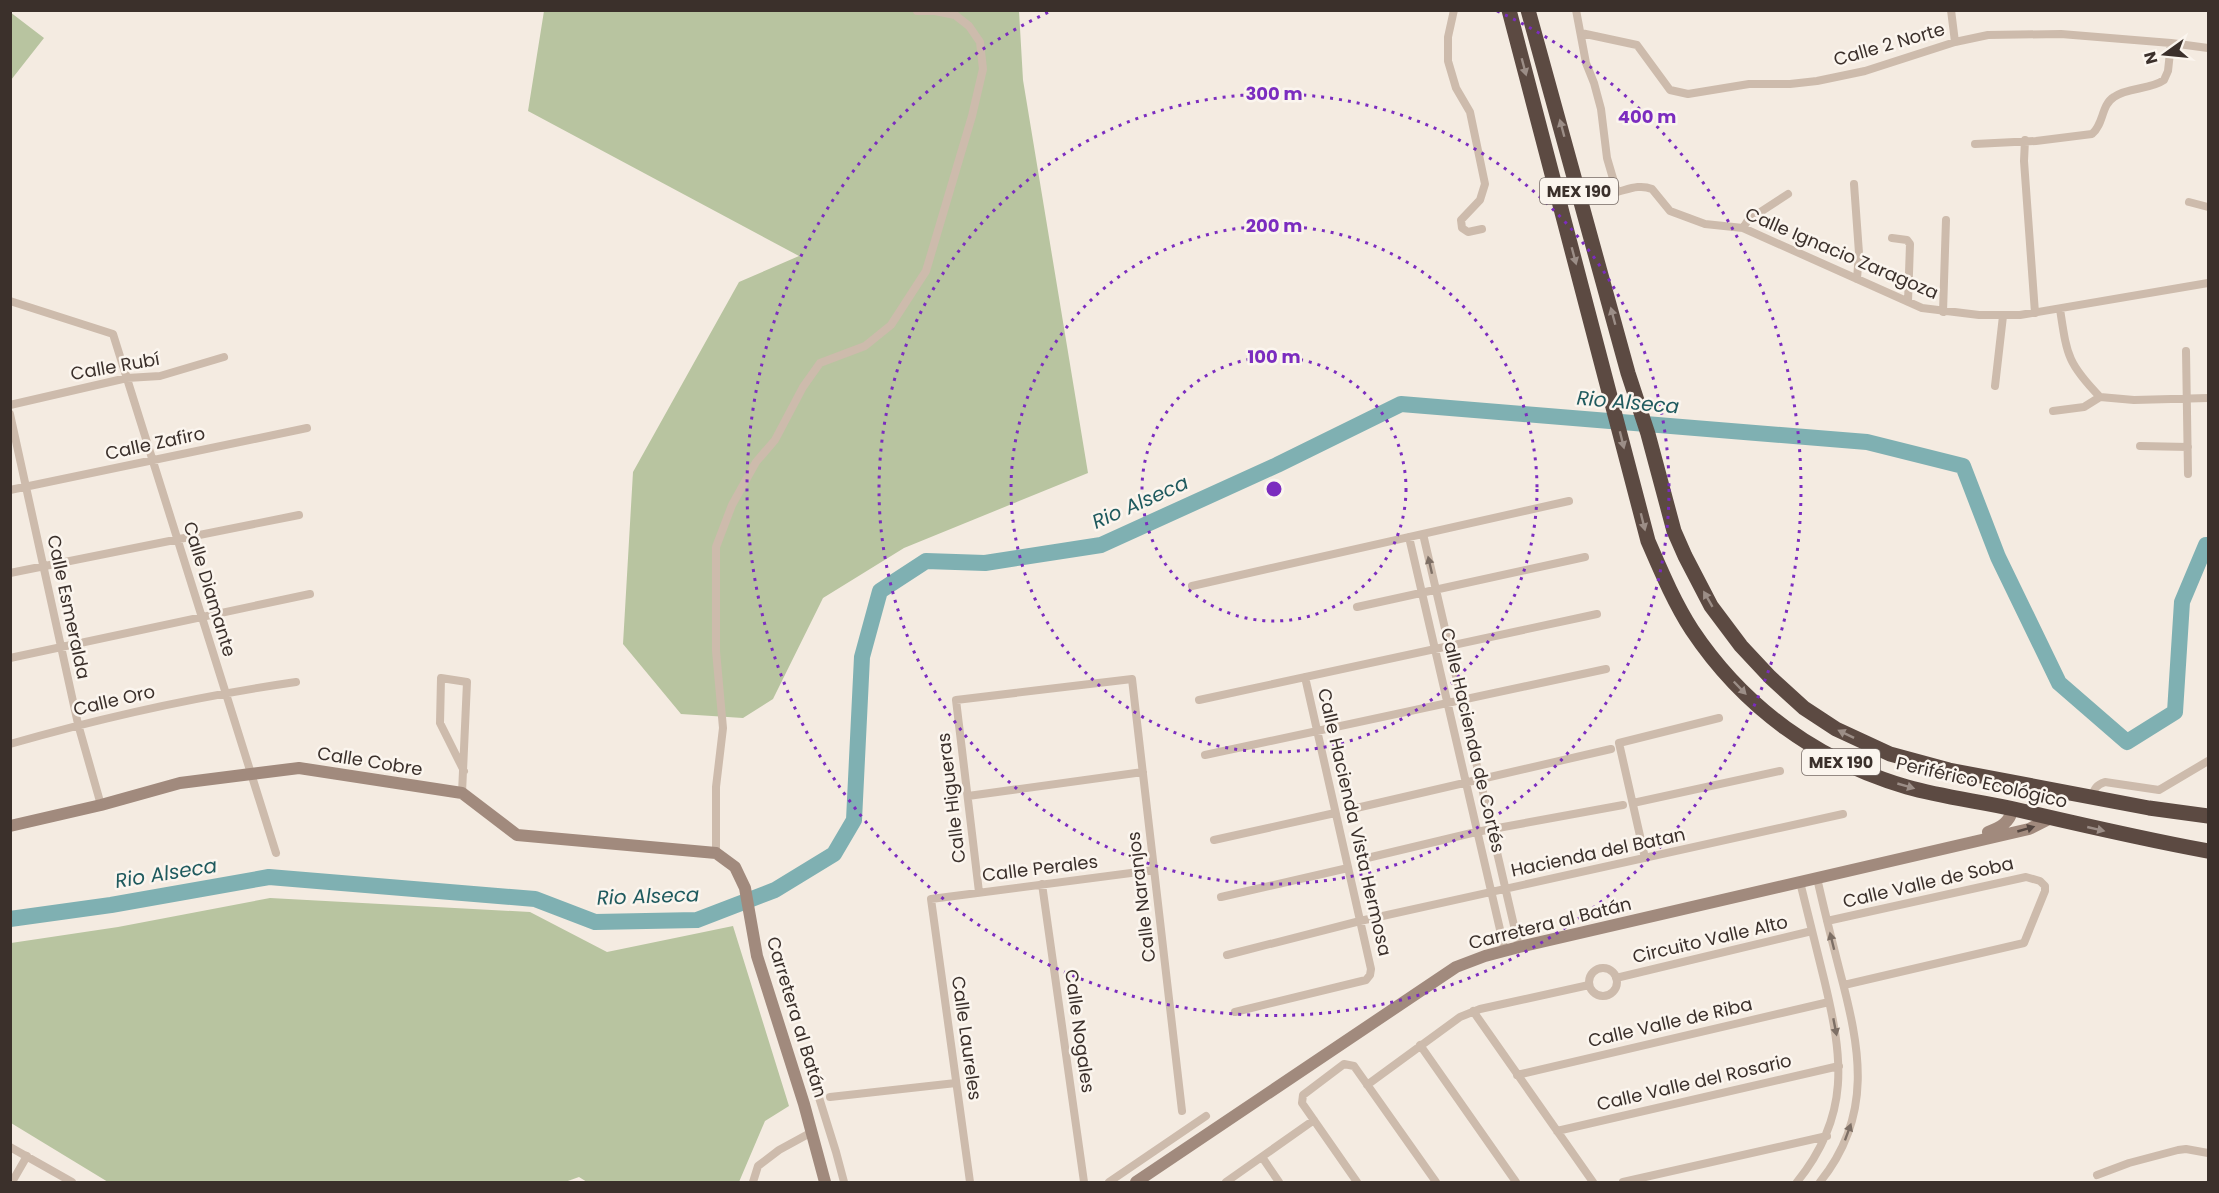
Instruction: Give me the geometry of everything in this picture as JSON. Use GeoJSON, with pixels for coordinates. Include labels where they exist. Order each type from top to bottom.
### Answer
{"type":"FeatureCollection","features":[{"type":"Feature","properties":{"kind":"highway","name":"Periférico Ecológico"},"geometry":{"type":"LineString","coordinates":[[1509,10],[1648,541],[1674,600],[1712,657],[1763,710],[1806,743],[1834,759],[1870,774],[1943,796],[2208,851]]}},
{"type":"Feature","properties":{"kind":"highway","name":"Periférico Ecológico"},"geometry":{"type":"LineString","coordinates":[[1528,10],[1674,531],[1711,606],[1741,646],[1804,708],[1828,725],[1867,744],[1915,762],[2172,812],[2208,816]]}},
{"type":"Feature","properties":{"kind":"street"},"geometry":{"type":"LineString","coordinates":[[716,853],[716,787],[723,728],[716,651],[716,547],[732,505],[756,462],[775,440],[803,387],[820,363],[864,346],[891,325],[926,271],[972,116],[983,69],[980,42],[969,26],[955,15],[935,10],[917,11]]}},
{"type":"Feature","properties":{"kind":"street"},"geometry":{"type":"LineString","coordinates":[[1454,10],[1448,37],[1448,61],[1456,88],[1470,112],[1485,184],[1480,200],[1461,220],[1462,228],[1468,232],[1482,229]]}},
{"type":"Feature","properties":{"kind":"street"},"geometry":{"type":"LineString","coordinates":[[1576,10],[1581,33]]}},
{"type":"Feature","properties":{"kind":"street"},"geometry":{"type":"LineString","coordinates":[[1952,10],[1955,42]]}},
{"type":"Feature","properties":{"kind":"street","name":"Calle 2 Norte"},"geometry":{"type":"LineString","coordinates":[[1581,33],[1637,45],[1670,90],[1689,94],[1759,84],[1790,84],[1848,75],[1955,42],[1988,35],[2061,33],[2171,42],[2208,48]]}},
{"type":"Feature","properties":{"kind":"street","name":"Calle Ignacio Zaragoza"},"geometry":{"type":"LineString","coordinates":[[1581,33],[1586,63],[1601,108],[1607,158],[1617,192],[1648,187],[1670,211],[1705,224],[1734,225],[1743,228],[1922,308],[1943,312],[2003,316],[2035,313],[2208,283]]}},
{"type":"Feature","properties":{"kind":"street"},"geometry":{"type":"LineString","coordinates":[[1975,144],[2092,134],[2098,129],[2107,105],[2114,96],[2164,80],[2168,71],[2171,42]]}},
{"type":"Feature","properties":{"kind":"street"},"geometry":{"type":"LineString","coordinates":[[2025,140],[2024,161],[2035,313]]}},
{"type":"Feature","properties":{"kind":"street"},"geometry":{"type":"LineString","coordinates":[[1854,184],[1859,253],[1857,279]]}},
{"type":"Feature","properties":{"kind":"street"},"geometry":{"type":"LineString","coordinates":[[1743,228],[1748,220],[1788,194]]}},
{"type":"Feature","properties":{"kind":"street"},"geometry":{"type":"LineString","coordinates":[[2189,202],[2208,207]]}},
{"type":"Feature","properties":{"kind":"street"},"geometry":{"type":"LineString","coordinates":[[1943,312],[1946,220]]}},
{"type":"Feature","properties":{"kind":"street"},"geometry":{"type":"LineString","coordinates":[[1892,238],[1907,240],[1910,244],[1908,302]]}},
{"type":"Feature","properties":{"kind":"street","name":"Calle Diamante"},"geometry":{"type":"LineString","coordinates":[[10,301],[113,334],[276,853]]}},
{"type":"Feature","properties":{"kind":"street"},"geometry":{"type":"LineString","coordinates":[[2060,309],[2069,358],[2080,376],[2100,397]]}},
{"type":"Feature","properties":{"kind":"street"},"geometry":{"type":"LineString","coordinates":[[1995,386],[2003,316]]}},
{"type":"Feature","properties":{"kind":"street"},"geometry":{"type":"LineString","coordinates":[[2186,351],[2188,474]]}},
{"type":"Feature","properties":{"kind":"street","name":"Calle Rubí"},"geometry":{"type":"LineString","coordinates":[[10,405],[127,378],[160,376],[224,357]]}},
{"type":"Feature","properties":{"kind":"street"},"geometry":{"type":"LineString","coordinates":[[2053,411],[2084,407],[2100,397],[2134,400],[2208,398]]}},
{"type":"Feature","properties":{"kind":"street","name":"Calle Esmeralda"},"geometry":{"type":"LineString","coordinates":[[10,414],[78,724],[101,806]]}},
{"type":"Feature","properties":{"kind":"street","name":"Calle Zafiro"},"geometry":{"type":"LineString","coordinates":[[10,490],[307,428]]}},
{"type":"Feature","properties":{"kind":"street"},"geometry":{"type":"LineString","coordinates":[[2140,446],[2188,447]]}},
{"type":"Feature","properties":{"kind":"street"},"geometry":{"type":"LineString","coordinates":[[1192,586],[1569,501]]}},
{"type":"Feature","properties":{"kind":"street"},"geometry":{"type":"LineString","coordinates":[[10,573],[299,515]]}},
{"type":"Feature","properties":{"kind":"street","name":"Calle Hacienda de Cortés"},"geometry":{"type":"LineString","coordinates":[[1423,534],[1519,947]]}},
{"type":"Feature","properties":{"kind":"street","name":"Calle Hacienda de Cortés"},"geometry":{"type":"LineString","coordinates":[[1409,537],[1505,951]]}},
{"type":"Feature","properties":{"kind":"street"},"geometry":{"type":"LineString","coordinates":[[1357,607],[1585,557]]}},
{"type":"Feature","properties":{"kind":"street"},"geometry":{"type":"LineString","coordinates":[[10,658],[310,594]]}},
{"type":"Feature","properties":{"kind":"street"},"geometry":{"type":"LineString","coordinates":[[1199,700],[1598,614]]}},
{"type":"Feature","properties":{"kind":"street"},"geometry":{"type":"LineString","coordinates":[[1205,755],[1606,669]]}},
{"type":"Feature","properties":{"kind":"street","name":"Calle Hacienda Vista Hermosa"},"geometry":{"type":"LineString","coordinates":[[1235,1012],[1366,980],[1370,975],[1371,969],[1305,677]]}},
{"type":"Feature","properties":{"kind":"street"},"geometry":{"type":"LineString","coordinates":[[462,793],[464,771],[467,682],[441,678],[440,723],[464,771]]}},
{"type":"Feature","properties":{"kind":"street","name":"Calle Higueras"},"geometry":{"type":"LineString","coordinates":[[979,892],[956,700],[1132,679]]}},
{"type":"Feature","properties":{"kind":"street","name":"Calle Naranjos"},"geometry":{"type":"LineString","coordinates":[[1132,679],[1182,1111]]}},
{"type":"Feature","properties":{"kind":"street","name":"Calle Oro"},"geometry":{"type":"LineString","coordinates":[[10,744],[78,724],[225,692],[296,682]]}},
{"type":"Feature","properties":{"kind":"street"},"geometry":{"type":"LineString","coordinates":[[1645,858],[1628,804],[1619,743],[1719,718]]}},
{"type":"Feature","properties":{"kind":"street"},"geometry":{"type":"LineString","coordinates":[[1352,809],[1611,749]]}},
{"type":"Feature","properties":{"kind":"street"},"geometry":{"type":"LineString","coordinates":[[2092,797],[2098,784],[2105,782],[2159,790],[2208,762]]}},
{"type":"Feature","properties":{"kind":"street","name":"Calle Cobre"},"geometry":{"type":"LineString","coordinates":[[10,826],[101,806],[180,783],[299,768],[462,793],[517,835],[716,853]]}},
{"type":"Feature","properties":{"kind":"street"},"geometry":{"type":"LineString","coordinates":[[1363,859],[1476,832],[1628,804],[1780,771]]}},
{"type":"Feature","properties":{"kind":"street"},"geometry":{"type":"LineString","coordinates":[[968,796],[1143,772]]}},
{"type":"Feature","properties":{"kind":"street","name":"Carretera al Batán"},"geometry":{"type":"LineString","coordinates":[[1960,845],[2003,826],[2013,809]]}},
{"type":"Feature","properties":{"kind":"street"},"geometry":{"type":"LineString","coordinates":[[1214,840],[1335,813]]}},
{"type":"Feature","properties":{"kind":"street","name":"Hacienda del Batan"},"geometry":{"type":"LineString","coordinates":[[1227,955],[1360,921],[1843,814]]}},
{"type":"Feature","properties":{"kind":"street","name":"Carretera al Batán"},"geometry":{"type":"LineString","coordinates":[[1136,1182],[1456,967],[1519,947],[2029,829],[2051,818]]}},
{"type":"Feature","properties":{"kind":"street","name":"Carretera al Batán"},"geometry":{"type":"LineString","coordinates":[[716,853],[735,867],[745,888],[757,956],[804,1104],[825,1182]]}},
{"type":"Feature","properties":{"kind":"street"},"geometry":{"type":"LineString","coordinates":[[1221,897],[1348,868]]}},
{"type":"Feature","properties":{"kind":"street","name":"Calle Perales"},"geometry":{"type":"LineString","coordinates":[[931,899],[1154,870]]}},
{"type":"Feature","properties":{"kind":"street","name":"Calle Valle de Soba"},"geometry":{"type":"LineString","coordinates":[[1827,921],[2031,877],[2045,886],[2024,943],[1844,985]]}},
{"type":"Feature","properties":{"kind":"street"},"geometry":{"type":"LineString","coordinates":[[1817,878],[1858,1049],[1856,1102],[1847,1137],[1833,1164],[1820,1182]]}},
{"type":"Feature","properties":{"kind":"street"},"geometry":{"type":"LineString","coordinates":[[1797,1182],[1809,1167],[1827,1136],[1836,1102],[1839,1066],[1836,1030],[1800,882]]}},
{"type":"Feature","properties":{"kind":"street","name":"Calle Nogales"},"geometry":{"type":"LineString","coordinates":[[1042,884],[1084,1182]]}},
{"type":"Feature","properties":{"kind":"street","name":"Calle Laureles"},"geometry":{"type":"LineString","coordinates":[[931,899],[970,1182]]}},
{"type":"Feature","properties":{"kind":"street","name":"Circuito Valle Alto"},"geometry":{"type":"LineString","coordinates":[[1616,978],[1812,931]]}},
{"type":"Feature","properties":{"kind":"street"},"geometry":{"type":"LineString","coordinates":[[1822,970],[1839,966]]}},
{"type":"Feature","properties":{"kind":"street"},"geometry":{"type":"LineString","coordinates":[[1597,969],[1611,970],[1616,978],[1615,987],[1606,995],[1594,992],[1589,985],[1590,975],[1597,969]]}},
{"type":"Feature","properties":{"kind":"street"},"geometry":{"type":"LineString","coordinates":[[1367,1085],[1460,1017],[1473,1011],[1589,985]]}},
{"type":"Feature","properties":{"kind":"street","name":"Calle Valle de Riba"},"geometry":{"type":"LineString","coordinates":[[1517,1075],[1829,1002]]}},
{"type":"Feature","properties":{"kind":"street"},"geometry":{"type":"LineString","coordinates":[[1473,1011],[1593,1182]]}},
{"type":"Feature","properties":{"kind":"street"},"geometry":{"type":"LineString","coordinates":[[1420,1045],[1516,1182]]}},
{"type":"Feature","properties":{"kind":"street"},"geometry":{"type":"LineString","coordinates":[[806,1056],[844,1182]]}},
{"type":"Feature","properties":{"kind":"street"},"geometry":{"type":"LineString","coordinates":[[1357,1182],[1302,1103],[1303,1095],[1344,1064],[1354,1066],[1436,1182]]}},
{"type":"Feature","properties":{"kind":"street","name":"Calle Valle del Rosario"},"geometry":{"type":"LineString","coordinates":[[1557,1131],[1839,1066]]}},
{"type":"Feature","properties":{"kind":"street"},"geometry":{"type":"LineString","coordinates":[[830,1097],[956,1083]]}},
{"type":"Feature","properties":{"kind":"street"},"geometry":{"type":"LineString","coordinates":[[804,1104],[820,1101]]}},
{"type":"Feature","properties":{"kind":"street"},"geometry":{"type":"LineString","coordinates":[[1109,1182],[1206,1116]]}},
{"type":"Feature","properties":{"kind":"street"},"geometry":{"type":"LineString","coordinates":[[1226,1182],[1314,1120]]}},
{"type":"Feature","properties":{"kind":"street"},"geometry":{"type":"LineString","coordinates":[[753,1182],[758,1166],[779,1150],[812,1132]]}},
{"type":"Feature","properties":{"kind":"street"},"geometry":{"type":"LineString","coordinates":[[1623,1182],[1827,1136]]}},
{"type":"Feature","properties":{"kind":"street"},"geometry":{"type":"LineString","coordinates":[[10,1148],[72,1182]]}},
{"type":"Feature","properties":{"kind":"street"},"geometry":{"type":"LineString","coordinates":[[2097,1175],[2129,1163],[2178,1150],[2208,1153]]}},
{"type":"Feature","properties":{"kind":"street"},"geometry":{"type":"LineString","coordinates":[[12,1182],[27,1156]]}},
{"type":"Feature","properties":{"kind":"street"},"geometry":{"type":"LineString","coordinates":[[1262,1157],[1280,1182]]}},
{"type":"Feature","properties":{"kind":"green space"},"geometry":{"type":"Polygon","coordinates":[[[544,11],[1019,11],[1023,80],[1088,473],[904,548],[823,598],[773,699],[743,718],[681,714],[623,644],[633,472],[739,282],[799,256],[528,111],[544,11]]]}},
{"type":"Feature","properties":{"kind":"green space"},"geometry":{"type":"Polygon","coordinates":[[[10,12],[44,38],[11,80],[10,80],[10,12]]]}},
{"type":"Feature","properties":{"kind":"green space"},"geometry":{"type":"Polygon","coordinates":[[[270,898],[530,912],[607,952],[733,926],[789,1106],[765,1121],[739,1182],[587,1182],[579,1177],[565,1182],[108,1182],[11,1123],[11,943],[118,927],[270,898]]]}},
{"type":"Feature","properties":{"kind":"waterway","name":"Rio Alseca"},"geometry":{"type":"LineString","coordinates":[[10,919],[111,905],[269,877],[535,899],[595,922],[697,920],[775,890],[834,854],[854,820],[862,657],[880,591],[926,561],[985,563],[1101,545],[1277,465],[1401,404],[1867,442],[1963,466],[1998,557],[2059,683],[2127,742],[2175,712],[2182,602],[2206,545],[2208,545]]}}]}
